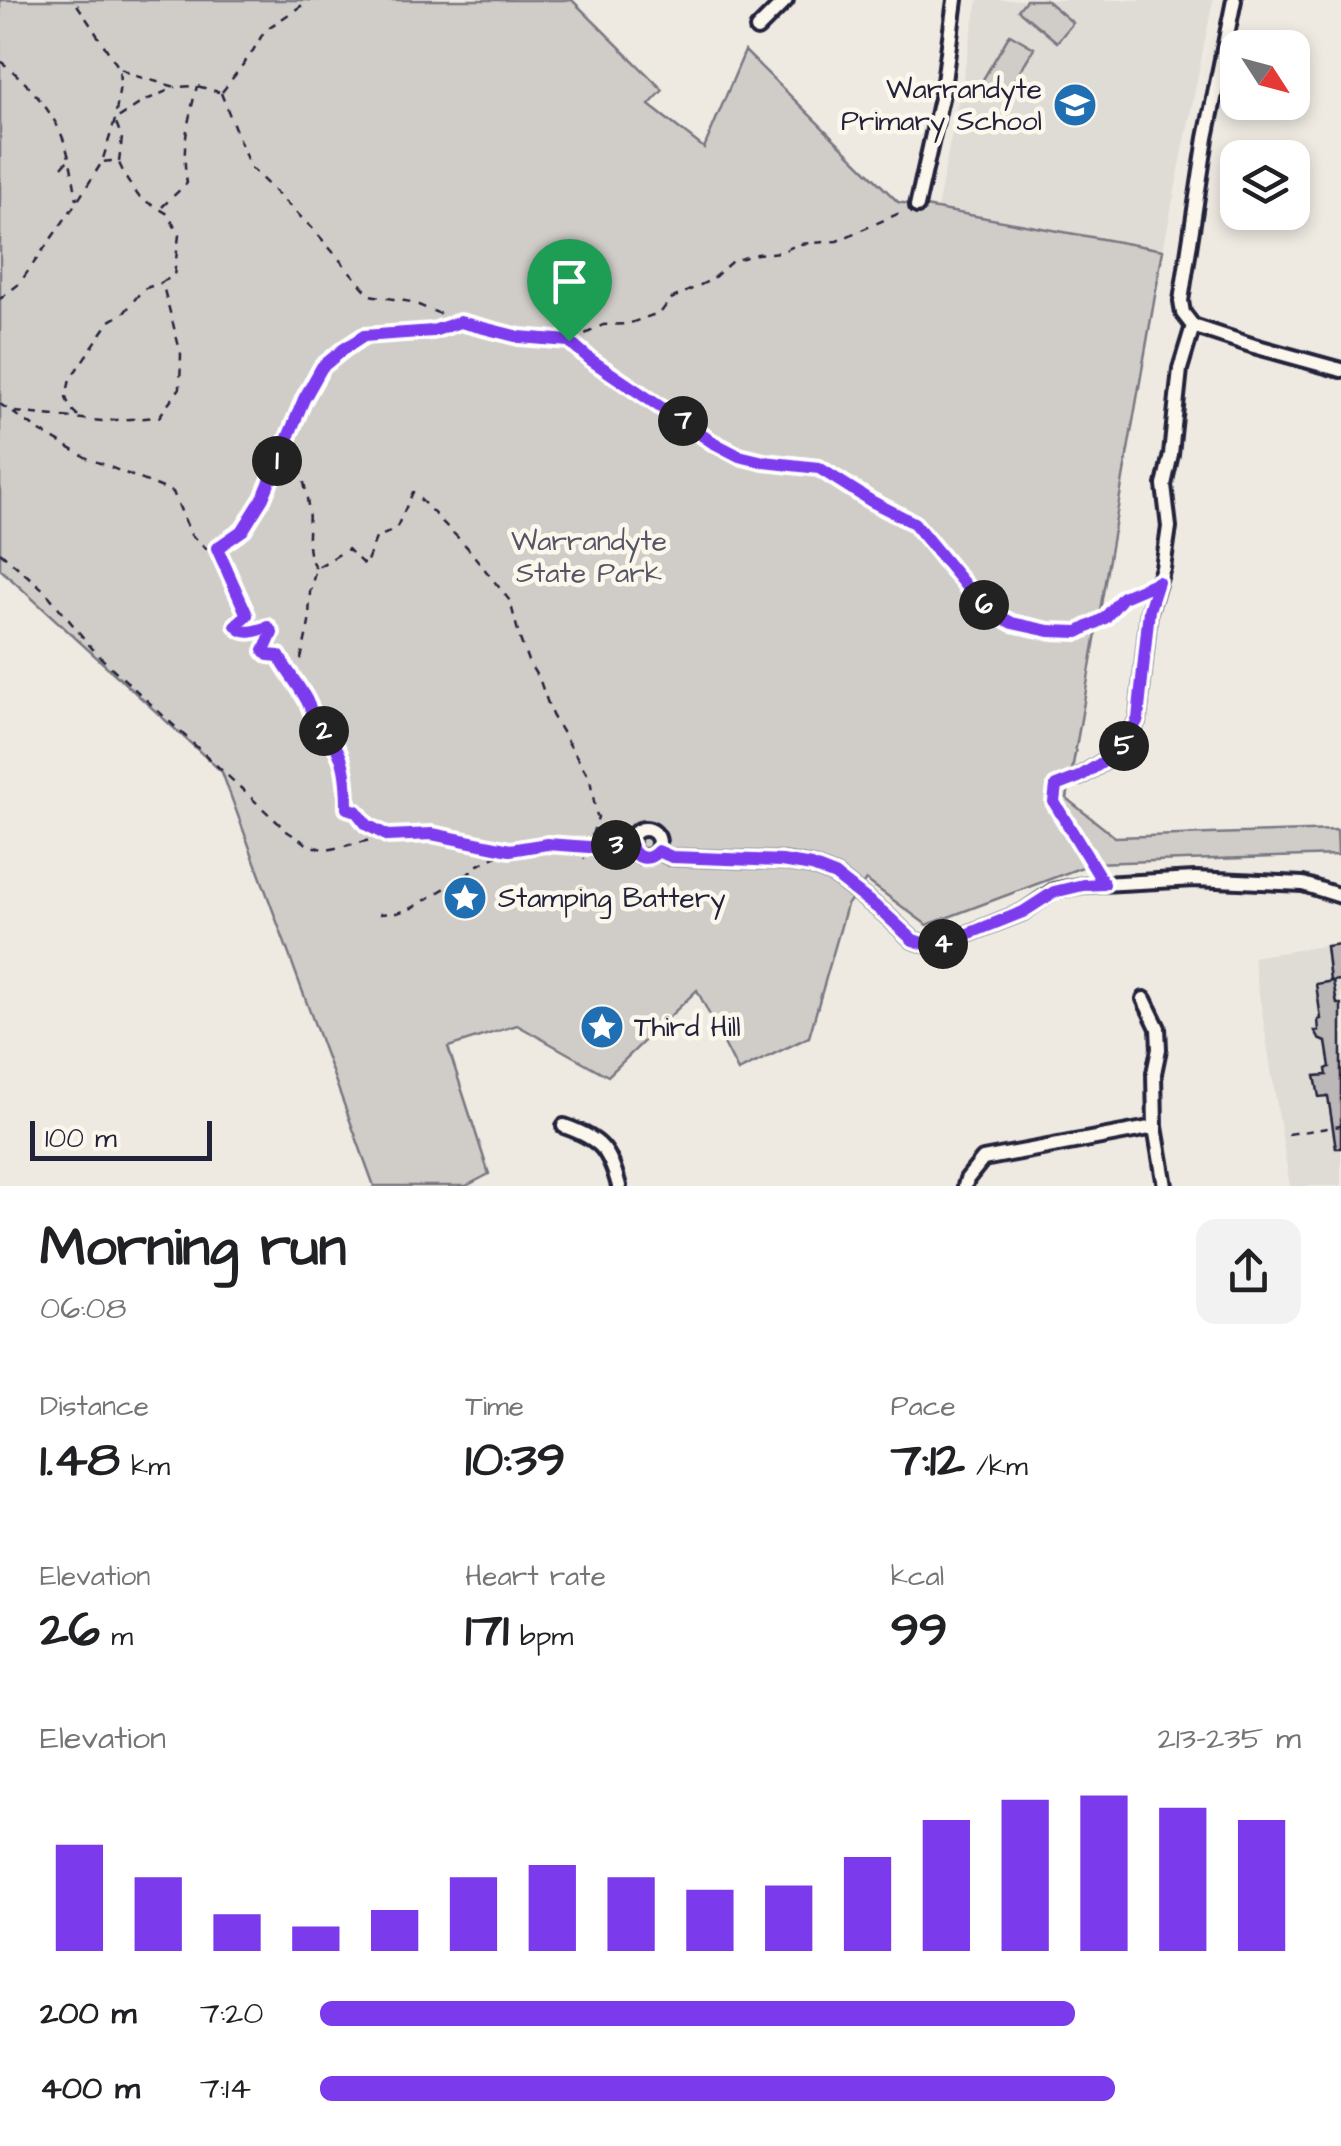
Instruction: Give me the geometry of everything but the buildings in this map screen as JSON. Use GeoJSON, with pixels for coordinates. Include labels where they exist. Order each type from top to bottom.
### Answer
{"type":"FeatureCollection","features":[{"type":"Feature","properties":{"kind":"street"},"geometry":{"type":"LineString","coordinates":[[757,29],[786,0]]}},
{"type":"Feature","properties":{"kind":"street"},"geometry":{"type":"LineString","coordinates":[[917,206],[944,88],[955,0]]}},
{"type":"Feature","properties":{"kind":"street"},"geometry":{"type":"LineString","coordinates":[[1234,0],[1206,138],[1181,301],[1183,313],[1192,326],[1341,370]]}},
{"type":"Feature","properties":{"kind":"street"},"geometry":{"type":"LineString","coordinates":[[1079,777],[1122,750],[1138,719],[1149,610],[1163,568],[1170,526],[1164,485],[1180,369],[1192,326]]}},
{"type":"Feature","properties":{"kind":"street"},"geometry":{"type":"LineString","coordinates":[[646,829],[655,832],[660,846],[651,856],[642,858],[631,846],[633,836],[646,829]]}},
{"type":"Feature","properties":{"kind":"street"},"geometry":{"type":"LineString","coordinates":[[658,851],[672,857],[782,861],[812,866],[835,875],[913,940],[935,947],[1023,912],[1054,892],[1083,885],[1196,879],[1303,884],[1341,896]]}},
{"type":"Feature","properties":{"kind":"street"},"geometry":{"type":"LineString","coordinates":[[1144,998],[1158,1028],[1154,1127],[1165,1186]]}},
{"type":"Feature","properties":{"kind":"street"},"geometry":{"type":"LineString","coordinates":[[564,1126],[585,1134],[610,1156],[619,1186]]}},
{"type":"Feature","properties":{"kind":"street"},"geometry":{"type":"LineString","coordinates":[[965,1186],[983,1159],[1154,1127]]}},
{"type":"Feature","properties":{"kind":"path"},"geometry":{"type":"LineString","coordinates":[[74,0],[119,68],[176,87],[197,86],[222,93]]}},
{"type":"Feature","properties":{"kind":"path"},"geometry":{"type":"LineString","coordinates":[[222,93],[265,30],[310,0]]}},
{"type":"Feature","properties":{"kind":"path"},"geometry":{"type":"LineString","coordinates":[[0,61],[24,81],[50,115],[64,141],[78,202]]}},
{"type":"Feature","properties":{"kind":"path"},"geometry":{"type":"LineString","coordinates":[[0,300],[18,284],[102,162],[115,120],[119,68]]}},
{"type":"Feature","properties":{"kind":"path"},"geometry":{"type":"LineString","coordinates":[[160,210],[187,184],[183,160],[197,86]]}},
{"type":"Feature","properties":{"kind":"path"},"geometry":{"type":"LineString","coordinates":[[115,120],[144,100],[176,87]]}},
{"type":"Feature","properties":{"kind":"path"},"geometry":{"type":"LineString","coordinates":[[222,93],[250,167],[314,230],[370,296],[411,302],[460,322],[519,337],[569,341],[603,325],[628,324],[661,312],[671,299],[710,280],[732,261],[780,252],[798,244],[837,242],[917,206]]}},
{"type":"Feature","properties":{"kind":"path"},"geometry":{"type":"LineString","coordinates":[[80,418],[66,398],[70,378],[110,322],[124,313],[144,289],[174,276],[179,235],[168,214],[140,198],[127,180],[119,164],[122,138],[115,120]]}},
{"type":"Feature","properties":{"kind":"path"},"geometry":{"type":"LineString","coordinates":[[62,166],[69,159]]}},
{"type":"Feature","properties":{"kind":"path"},"geometry":{"type":"LineString","coordinates":[[102,162],[119,164]]}},
{"type":"Feature","properties":{"kind":"path"},"geometry":{"type":"LineString","coordinates":[[14,412],[102,421],[159,416],[180,388],[181,354],[162,282]]}},
{"type":"Feature","properties":{"kind":"path"},"geometry":{"type":"LineString","coordinates":[[0,404],[87,458],[173,492],[192,535],[206,548],[217,548],[243,530],[263,498],[287,436],[322,367],[364,336],[433,331],[460,322]]}},
{"type":"Feature","properties":{"kind":"path"},"geometry":{"type":"LineString","coordinates":[[569,341],[712,442],[751,459],[819,468],[914,523],[970,591],[992,612],[1012,623],[1078,632],[1105,618],[1123,597],[1158,582]]}},
{"type":"Feature","properties":{"kind":"path"},"geometry":{"type":"LineString","coordinates":[[287,436],[301,464],[309,509],[308,558],[316,568]]}},
{"type":"Feature","properties":{"kind":"path"},"geometry":{"type":"LineString","coordinates":[[287,672],[301,659],[316,568],[348,549],[365,566],[376,538],[396,528],[413,492],[467,547],[510,601],[528,662],[540,681],[552,715],[590,779],[597,815],[584,859]]}},
{"type":"Feature","properties":{"kind":"path"},"geometry":{"type":"LineString","coordinates":[[217,548],[247,615],[236,625],[245,633],[268,627],[272,633],[264,651],[279,656],[312,708],[314,722],[329,735],[345,766],[347,808],[388,836]]}},
{"type":"Feature","properties":{"kind":"path"},"geometry":{"type":"LineString","coordinates":[[0,552],[45,591],[96,652],[288,832],[310,846],[328,850],[388,836],[432,834],[510,850]]}},
{"type":"Feature","properties":{"kind":"path"},"geometry":{"type":"LineString","coordinates":[[1079,777],[1056,786],[1054,802],[1104,884]]}},
{"type":"Feature","properties":{"kind":"path"},"geometry":{"type":"LineString","coordinates":[[378,914],[412,908],[478,865],[510,850],[547,844],[631,846]]}},
{"type":"Feature","properties":{"kind":"path"},"geometry":{"type":"LineString","coordinates":[[1288,1134],[1341,1126]]}},
{"type":"Feature","properties":{"kind":"shaded area","name":"Warrandyte Primary School"},"geometry":{"type":"Polygon","coordinates":[[[978,0],[1213,0],[1163,250],[937,209],[978,0]]]}},
{"type":"Feature","properties":{"kind":"shaded area"},"geometry":{"type":"Polygon","coordinates":[[[1341,943],[1341,1186],[1290,1186],[1253,957],[1341,943]]]}},
{"type":"Feature","properties":{"kind":"green space","name":"Warrandyte State Park"},"geometry":{"type":"Polygon","coordinates":[[[0,0],[572,0],[663,90],[649,105],[704,148],[745,51],[898,202],[1163,250],[1067,799],[1115,837],[1337,830],[1338,855],[1093,863],[927,925],[866,880],[847,905],[809,1037],[738,1071],[697,990],[608,1076],[517,1025],[448,1047],[489,1174],[466,1186],[374,1186],[222,772],[0,569],[0,0]]]}},
{"type":"Feature","properties":{"kind":"green space"},"geometry":{"type":"Polygon","coordinates":[[[1026,0],[1046,0],[1073,23],[1057,42],[1018,10],[1026,0]]]}},
{"type":"Feature","properties":{"kind":"green space"},"geometry":{"type":"Polygon","coordinates":[[[1010,34],[1034,48],[1006,95],[982,81],[1010,34]]]}},
{"type":"Feature","properties":{"kind":"place","name":"Warrandyte Primary School"},"geometry":{"type":"Point","coordinates":[1075,105]}},
{"type":"Feature","properties":{"kind":"place","name":"Stamping Battery"},"geometry":{"type":"Point","coordinates":[465,898]}},
{"type":"Feature","properties":{"kind":"place","name":"Third Hill"},"geometry":{"type":"Point","coordinates":[602,1027]}},
{"type":"Feature","properties":{"kind":"route"},"geometry":{"type":"LineString","coordinates":[[460,322],[519,337],[569,341],[712,442],[739,456],[819,468],[914,523],[970,591],[992,612],[1012,623],[1078,632],[1105,618],[1123,597],[1158,582],[1149,610],[1138,719],[1122,750],[1079,777],[1056,786],[1054,802],[1104,884],[1054,892],[1023,912],[935,947],[913,940],[835,875],[812,866],[782,861],[672,857],[658,851],[642,858],[631,846],[547,844],[510,850],[432,834],[388,836],[347,808],[345,766],[329,735],[314,722],[312,708],[279,656],[264,651],[272,633],[268,627],[245,633],[236,625],[247,615],[217,548],[243,530],[263,498],[304,399],[322,367],[364,336],[433,331],[460,322]]}}]}
